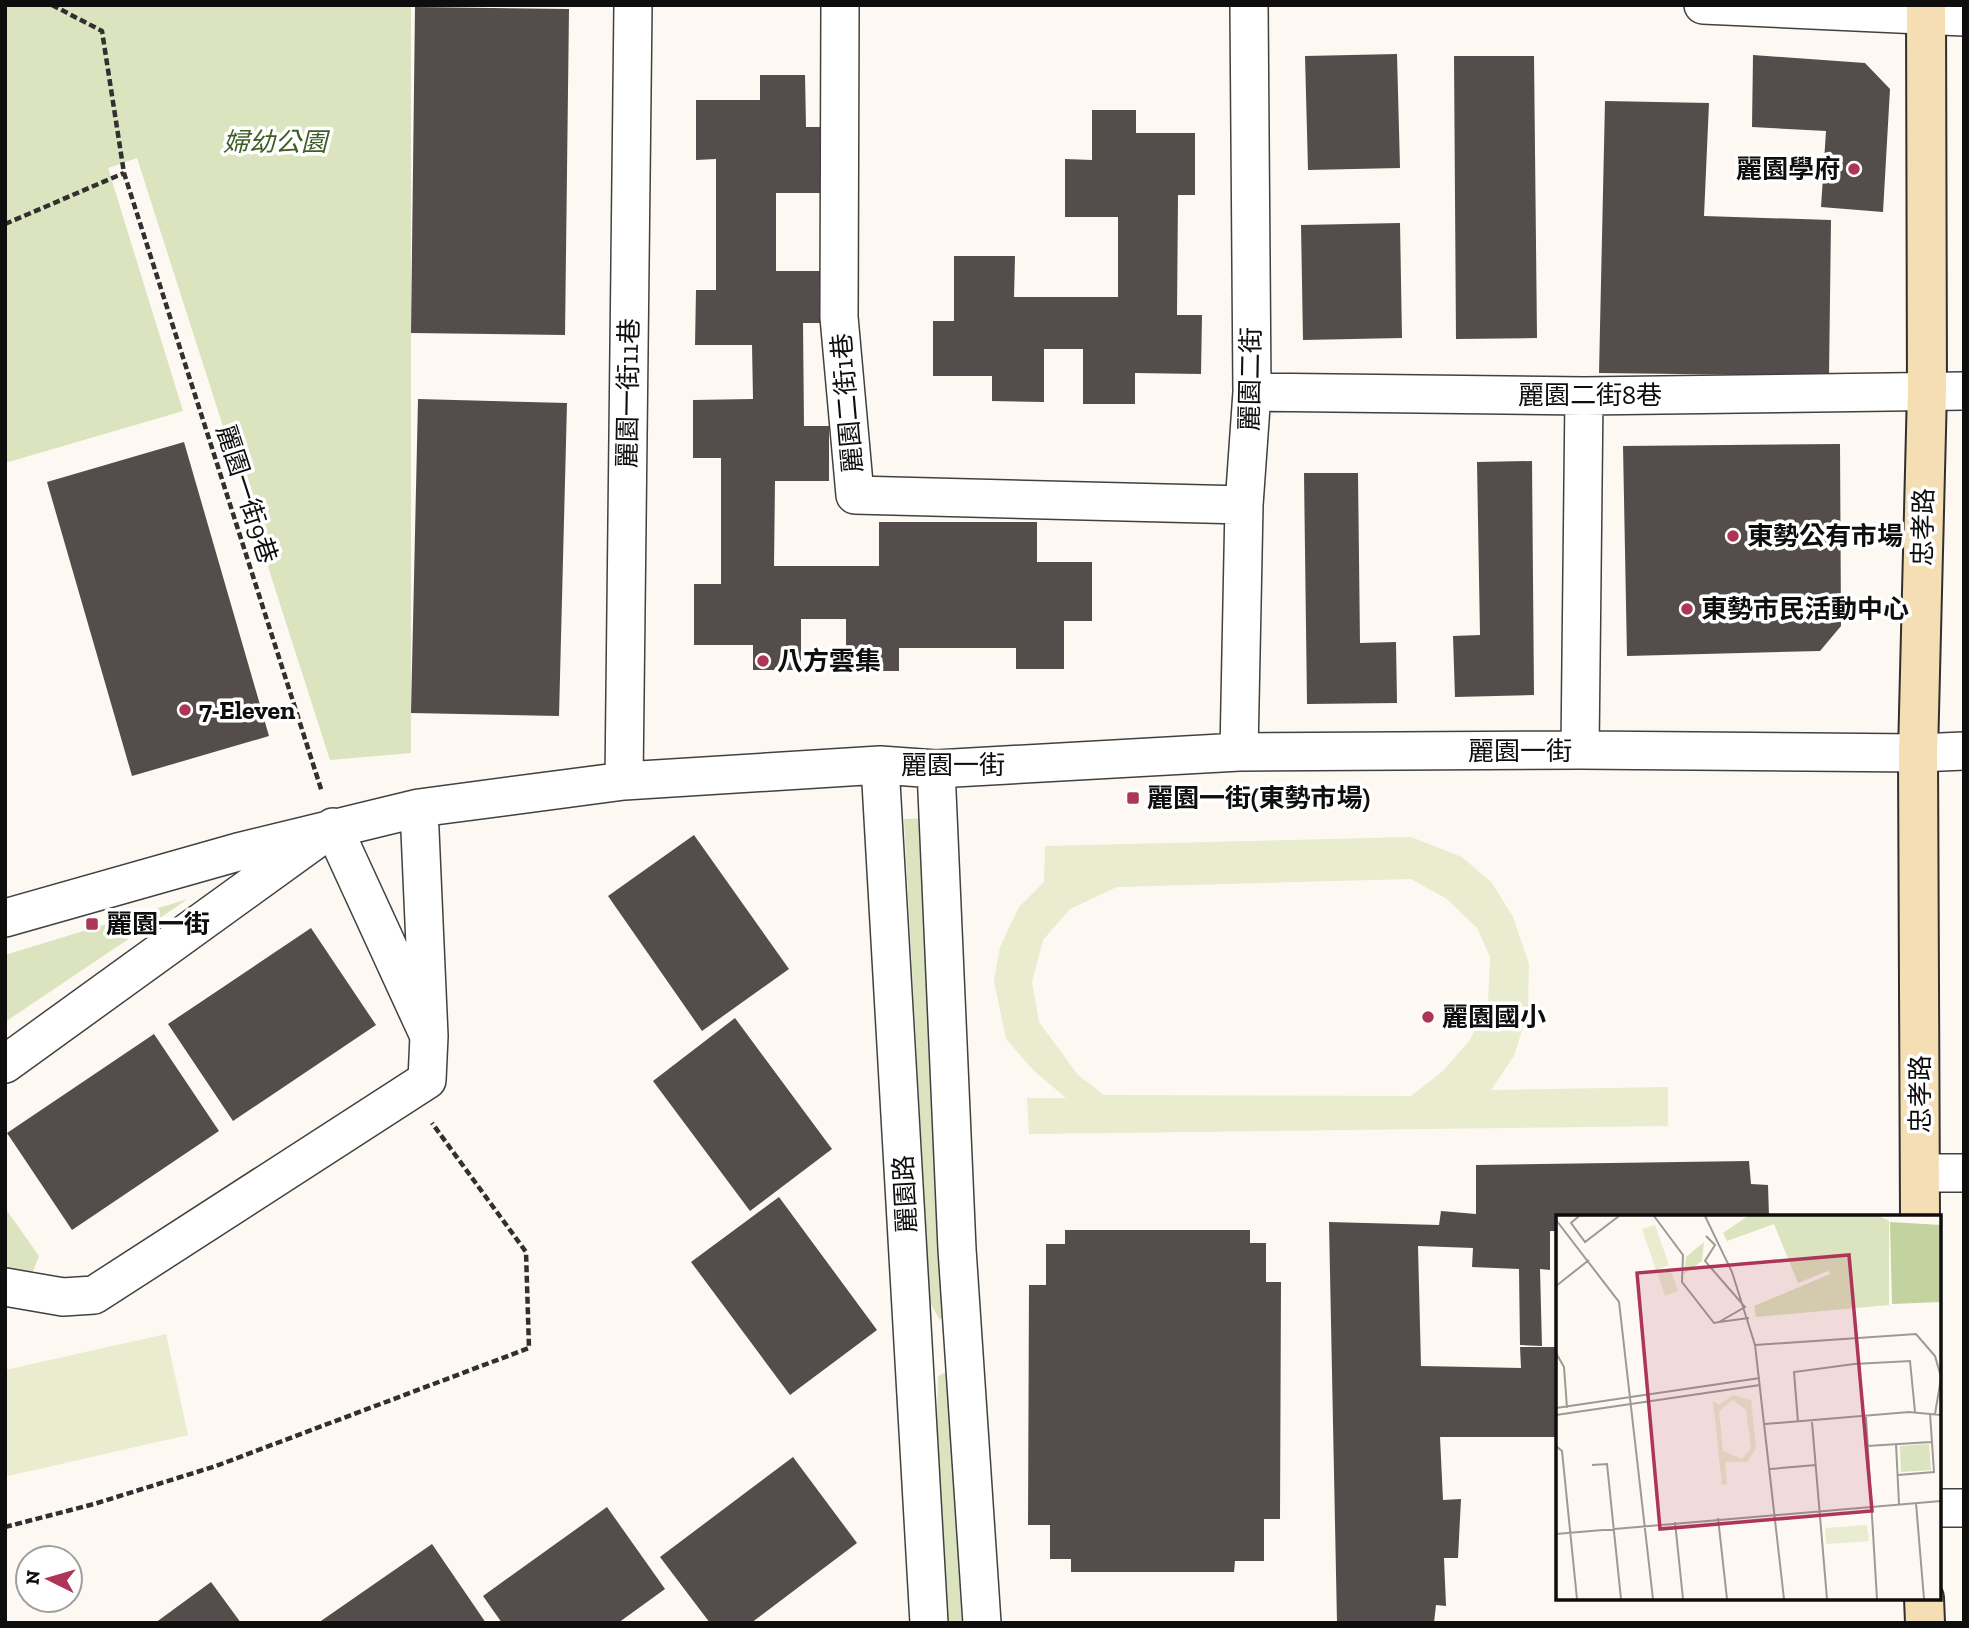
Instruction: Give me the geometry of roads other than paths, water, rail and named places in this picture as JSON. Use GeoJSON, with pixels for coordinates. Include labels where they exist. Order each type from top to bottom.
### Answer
{"type":"FeatureCollection","features":[{"type":"Feature","properties":{"kind":"street","name":"麗園一街11巷"},"geometry":{"type":"LineString","coordinates":[[624,781],[633,5]]}},
{"type":"Feature","properties":{"kind":"street","name":"麗園二街1巷"},"geometry":{"type":"LineString","coordinates":[[840,5],[839,317],[855,495],[1244,505]]}},
{"type":"Feature","properties":{"kind":"street","name":"麗園二街"},"geometry":{"type":"LineString","coordinates":[[1239,752],[1244,505],[1252,392],[1249,5]]}},
{"type":"Feature","properties":{"kind":"street"},"geometry":{"type":"LineString","coordinates":[[1703,5],[1926,11],[1964,17]]}},
{"type":"Feature","properties":{"kind":"street","name":"忠孝路"},"geometry":{"type":"LineString","coordinates":[[1920,1215],[1918,753],[1945,391],[1926,11]]}},
{"type":"Feature","properties":{"kind":"street","name":"麗園二街8巷"},"geometry":{"type":"LineString","coordinates":[[1252,392],[1584,396],[1945,391]]}},
{"type":"Feature","properties":{"kind":"street"},"geometry":{"type":"LineString","coordinates":[[1580,750],[1584,396]]}},
{"type":"Feature","properties":{"kind":"street","name":"麗園一街"},"geometry":{"type":"LineString","coordinates":[[5,918],[333,827],[419,808],[624,781],[880,765],[936,769],[1239,752],[1964,751]]}},
{"type":"Feature","properties":{"kind":"street","name":"麗園路"},"geometry":{"type":"LineString","coordinates":[[880,765],[929,1623]]}},
{"type":"Feature","properties":{"kind":"street","name":"麗園路"},"geometry":{"type":"LineString","coordinates":[[936,769],[957,1249],[982,1623]]}},
{"type":"Feature","properties":{"kind":"street"},"geometry":{"type":"LineString","coordinates":[[5,1287],[63,1297],[94,1295],[427,1080],[429,1036],[419,808]]}},
{"type":"Feature","properties":{"kind":"street"},"geometry":{"type":"LineString","coordinates":[[5,1064],[333,827],[429,1036]]}},
{"type":"Feature","properties":{"kind":"street"},"geometry":{"type":"LineString","coordinates":[[1920,1174],[1964,1173]]}},
{"type":"Feature","properties":{"kind":"street"},"geometry":{"type":"LineString","coordinates":[[1941,1508],[1964,1508]]}},
{"type":"Feature","properties":{"kind":"street"},"geometry":{"type":"LineString","coordinates":[[1924,1600],[1925,1623]]}},
{"type":"Feature","properties":{"kind":"place","name":"麗園學府"},"geometry":{"type":"Point","coordinates":[1854,169]}},
{"type":"Feature","properties":{"kind":"place","name":"東勢公有市場"},"geometry":{"type":"Point","coordinates":[1733,536]}},
{"type":"Feature","properties":{"kind":"place","name":"東勢市民活動中心"},"geometry":{"type":"Point","coordinates":[1687,609]}},
{"type":"Feature","properties":{"kind":"place","name":"八方雲集"},"geometry":{"type":"Point","coordinates":[763,661]}},
{"type":"Feature","properties":{"kind":"place","name":"7-Eleven"},"geometry":{"type":"Point","coordinates":[185,710]}},
{"type":"Feature","properties":{"kind":"place","name":"麗園一街(東勢市場)"},"geometry":{"type":"Point","coordinates":[1133,798]}},
{"type":"Feature","properties":{"kind":"place","name":"麗園一街"},"geometry":{"type":"Point","coordinates":[92,924]}},
{"type":"Feature","properties":{"kind":"place","name":"麗園國小"},"geometry":{"type":"Point","coordinates":[1428,1017]}},
{"type":"Feature","properties":{"kind":"park label","name":"婦幼公園"},"geometry":{"type":"Point","coordinates":[275,142]}}]}
